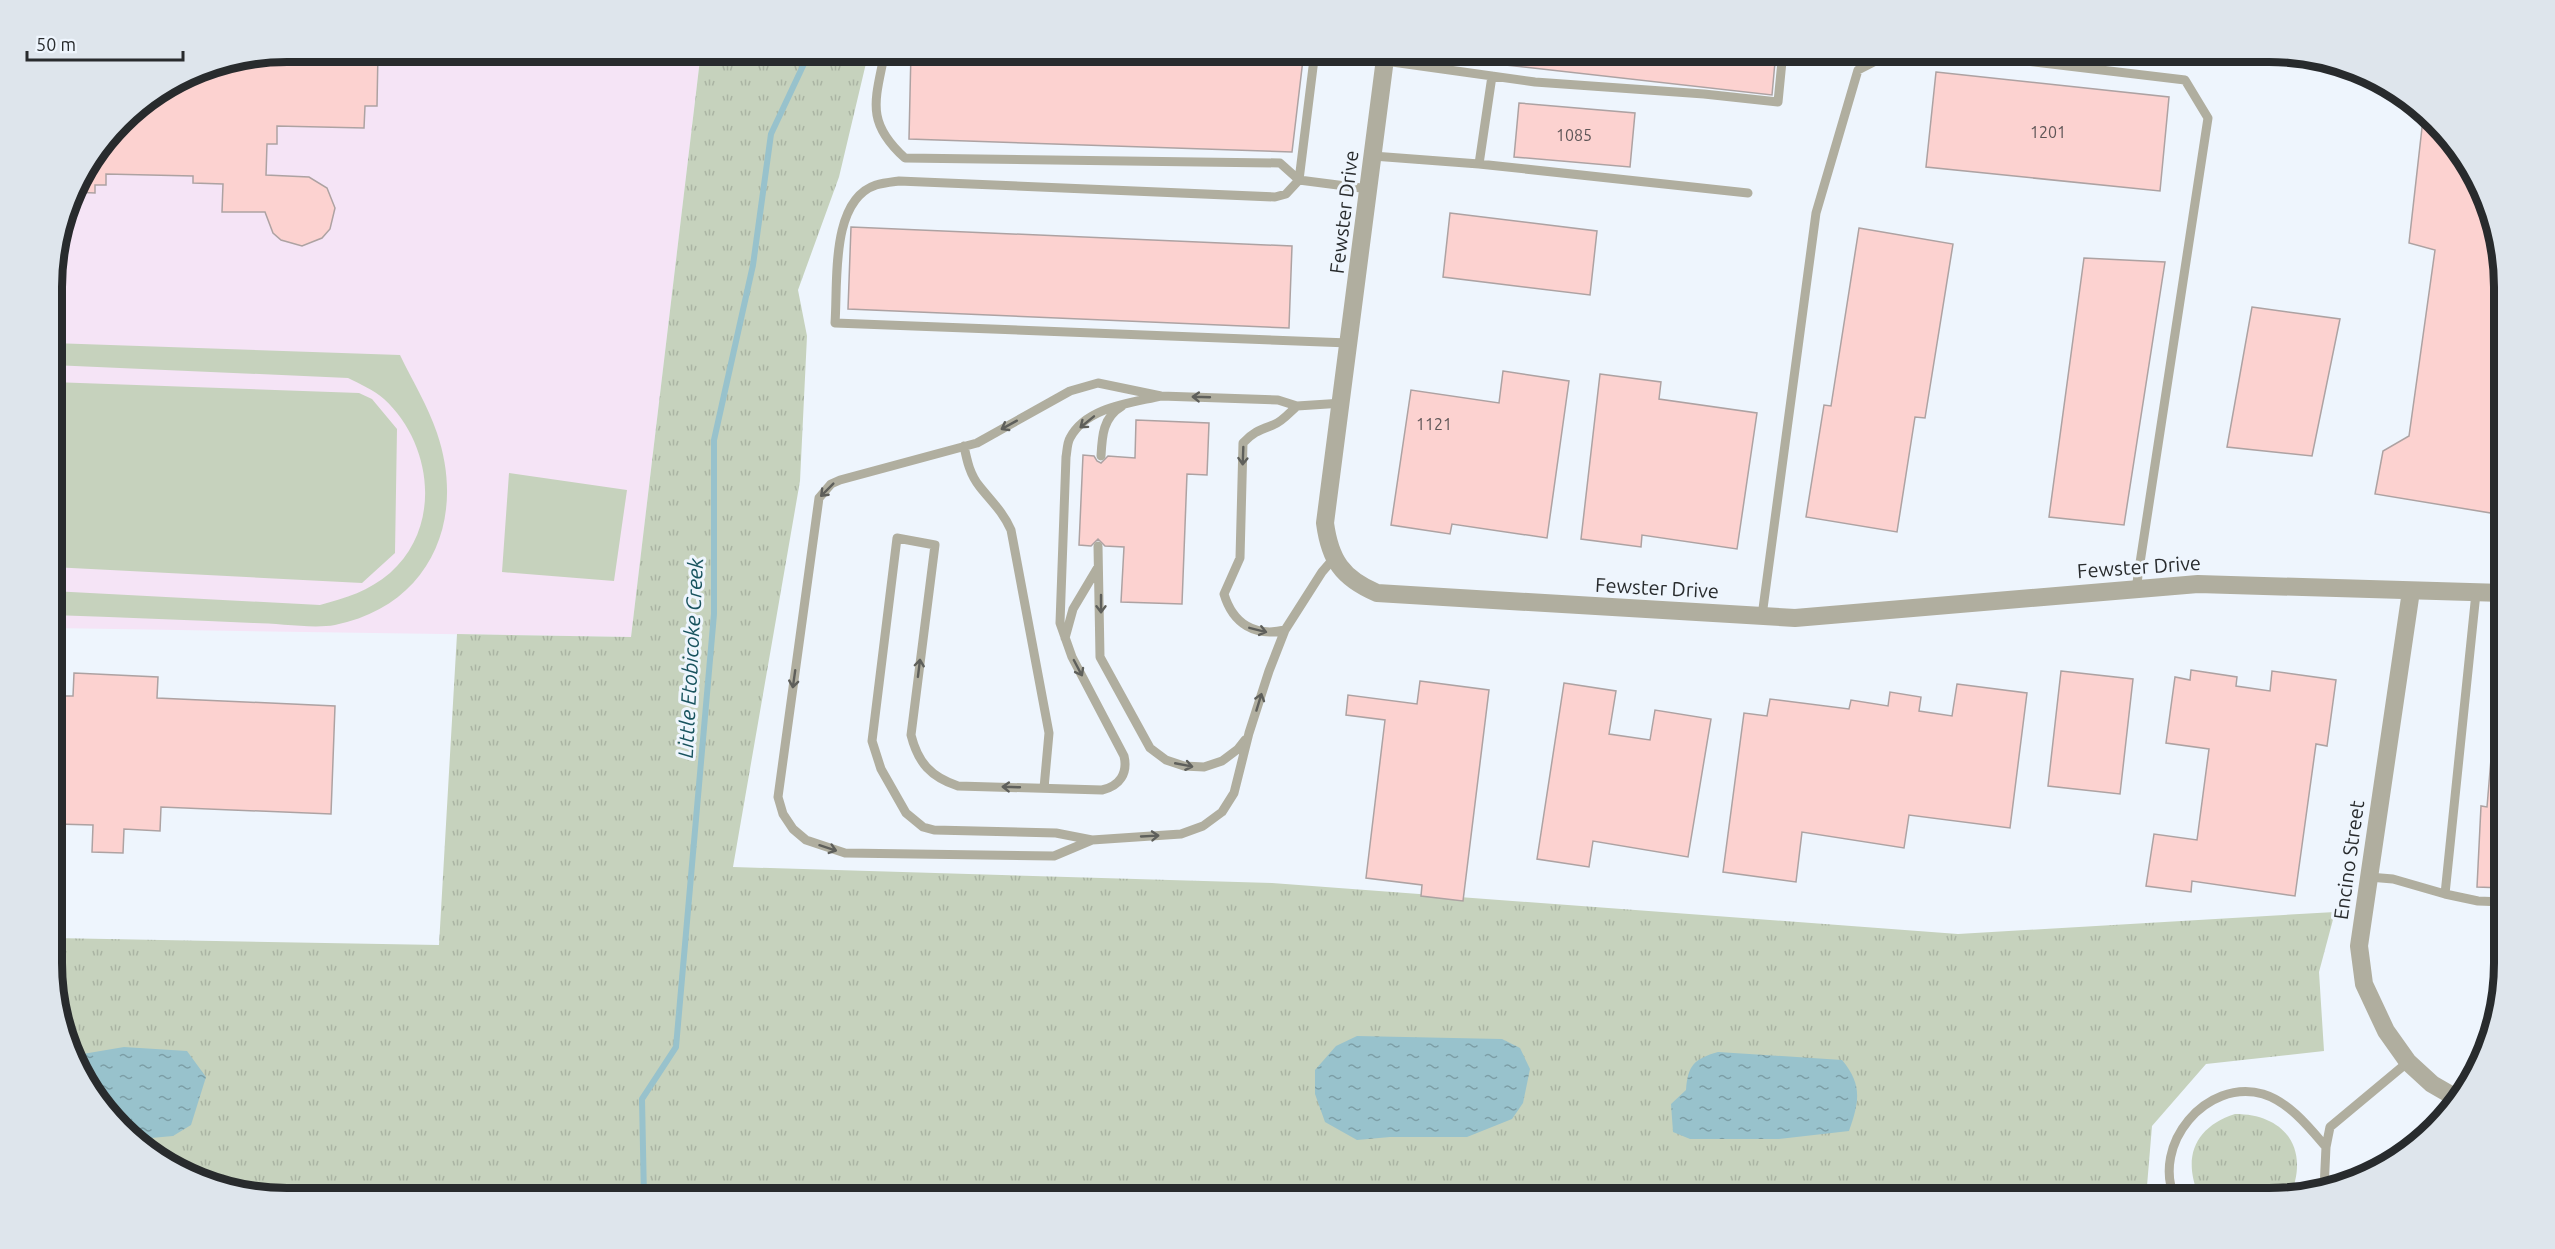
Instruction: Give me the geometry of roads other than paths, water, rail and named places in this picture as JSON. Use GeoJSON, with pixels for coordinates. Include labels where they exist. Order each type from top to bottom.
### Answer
{"type":"FeatureCollection","features":[{"type":"Feature","properties":{"kind":"street","name":"Fewster Drive"},"geometry":{"type":"LineString","coordinates":[[1385,62],[1343,403],[1325,523],[1328,548],[1343,571],[1358,585],[1377,593],[1795,618],[2198,584],[2493,593]]}},
{"type":"Feature","properties":{"kind":"street","name":"Encino Street"},"geometry":{"type":"LineString","coordinates":[[2411,591],[2359,946],[2364,984],[2386,1031],[2408,1062],[2432,1084],[2450,1095]]}},
{"type":"Feature","properties":{"kind":"lane"},"geometry":{"type":"LineString","coordinates":[[883,62],[875,117],[883,134],[905,158],[1280,163],[1299,180],[1369,189]]}},
{"type":"Feature","properties":{"kind":"lane"},"geometry":{"type":"LineString","coordinates":[[1315,62],[1299,180],[1286,194],[1275,197],[899,181],[875,185],[854,201],[842,223],[835,323],[1350,343]]}},
{"type":"Feature","properties":{"kind":"lane"},"geometry":{"type":"LineString","coordinates":[[1418,62],[1535,82],[1778,102],[1782,62]]}},
{"type":"Feature","properties":{"kind":"lane"},"geometry":{"type":"LineString","coordinates":[[1762,616],[1816,213],[1858,70],[1874,62]]}},
{"type":"Feature","properties":{"kind":"lane"},"geometry":{"type":"LineString","coordinates":[[2035,62],[2186,80],[2208,118],[2136,589]]}},
{"type":"Feature","properties":{"kind":"lane"},"geometry":{"type":"LineString","coordinates":[[1479,164],[1492,76]]}},
{"type":"Feature","properties":{"kind":"lane"},"geometry":{"type":"LineString","coordinates":[[1373,156],[1479,164],[1748,193]]}},
{"type":"Feature","properties":{"kind":"lane"},"geometry":{"type":"LineString","coordinates":[[1092,840],[1054,856],[845,853],[806,840],[793,829],[783,814],[778,797],[819,498],[831,484],[840,480],[977,443],[1084,386],[1112,384],[1161,396],[1278,400],[1297,406],[1343,403]]}},
{"type":"Feature","properties":{"kind":"lane"},"geometry":{"type":"LineString","coordinates":[[1161,396],[1106,409],[1086,421],[1069,439],[1066,457],[1060,623],[1064,641],[1124,756],[1125,771],[1117,784],[1102,790],[958,786],[940,780],[925,768],[915,753],[911,735],[935,545],[897,538],[872,741],[881,769],[906,813],[923,827],[934,830],[1056,833],[1092,840],[1181,834],[1203,826],[1222,812],[1234,793],[1249,733],[1285,630],[1322,572],[1335,558]]}},
{"type":"Feature","properties":{"kind":"lane"},"geometry":{"type":"LineString","coordinates":[[1101,456],[1103,430],[1108,419],[1127,404]]}},
{"type":"Feature","properties":{"kind":"lane"},"geometry":{"type":"LineString","coordinates":[[1285,630],[1259,632],[1246,627],[1236,618],[1224,594],[1240,558],[1243,443],[1263,427],[1275,425],[1297,406]]}},
{"type":"Feature","properties":{"kind":"lane"},"geometry":{"type":"LineString","coordinates":[[964,446],[969,467],[979,486],[999,508],[1011,530],[1049,733],[1044,788]]}},
{"type":"Feature","properties":{"kind":"lane"},"geometry":{"type":"LineString","coordinates":[[1098,546],[1101,595],[1100,657],[1150,748],[1175,763],[1204,767],[1222,761],[1238,749],[1249,733]]}},
{"type":"Feature","properties":{"kind":"lane"},"geometry":{"type":"LineString","coordinates":[[1064,641],[1072,609],[1098,567]]}},
{"type":"Feature","properties":{"kind":"lane"},"geometry":{"type":"LineString","coordinates":[[2445,894],[2476,593]]}},
{"type":"Feature","properties":{"kind":"lane"},"geometry":{"type":"LineString","coordinates":[[2369,877],[2393,879],[2445,894],[2493,902]]}},
{"type":"Feature","properties":{"kind":"lane"},"geometry":{"type":"LineString","coordinates":[[2324,1181],[2326,1147],[2331,1127],[2408,1062]]}},
{"type":"Feature","properties":{"kind":"lane"},"geometry":{"type":"LineString","coordinates":[[2172,1188],[2168,1172],[2170,1153],[2176,1137],[2199,1110],[2217,1098],[2234,1092],[2264,1095],[2279,1102],[2306,1122],[2326,1147]]}},
{"type":"Feature","properties":{"kind":"water"},"geometry":{"type":"Polygon","coordinates":[[[1357,1036],[1502,1039],[1520,1048],[1530,1069],[1523,1103],[1512,1119],[1467,1137],[1390,1137],[1357,1140],[1325,1122],[1315,1094],[1315,1070],[1336,1046],[1357,1036]]]}},
{"type":"Feature","properties":{"kind":"water"},"geometry":{"type":"Polygon","coordinates":[[[124,1047],[187,1051],[206,1077],[191,1125],[173,1136],[147,1138],[117,1111],[99,1087],[82,1054],[124,1047]]]}},
{"type":"Feature","properties":{"kind":"water"},"geometry":{"type":"Polygon","coordinates":[[[1718,1052],[1842,1060],[1853,1078],[1857,1094],[1849,1131],[1779,1139],[1690,1139],[1673,1132],[1671,1104],[1686,1090],[1688,1074],[1694,1064],[1703,1057],[1718,1052]]]}},
{"type":"Feature","properties":{"kind":"waterway","name":"Little Etobicoke Creek"},"geometry":{"type":"LineString","coordinates":[[644,1188],[642,1099],[676,1047],[714,614],[714,440],[753,265],[771,134],[805,62]]}}]}
